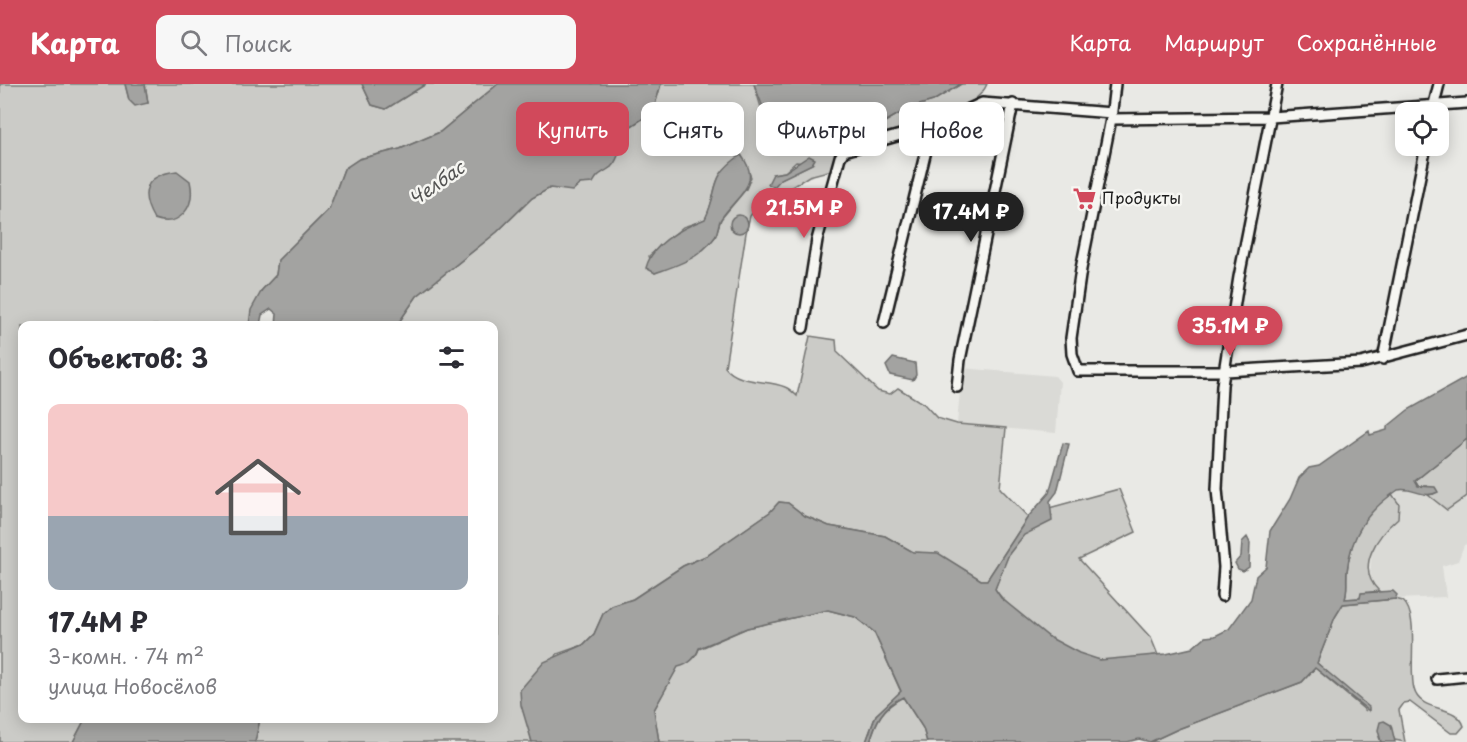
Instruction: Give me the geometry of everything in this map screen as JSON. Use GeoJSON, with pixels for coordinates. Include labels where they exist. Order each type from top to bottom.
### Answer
{"type":"FeatureCollection","features":[{"type":"Feature","properties":{"kind":"street"},"geometry":{"type":"LineString","coordinates":[[1115,84],[1111,116],[1081,269],[1071,338],[1072,354],[1078,371],[1226,371],[1361,363],[1467,335]]}},
{"type":"Feature","properties":{"kind":"street"},"geometry":{"type":"LineString","coordinates":[[1222,596],[1224,567],[1219,520],[1218,434],[1222,385],[1239,277],[1277,84]]}},
{"type":"Feature","properties":{"kind":"street"},"geometry":{"type":"LineString","coordinates":[[1435,102],[1439,84]]}},
{"type":"Feature","properties":{"kind":"street"},"geometry":{"type":"LineString","coordinates":[[1449,106],[1467,103]]}},
{"type":"Feature","properties":{"kind":"street"},"geometry":{"type":"LineString","coordinates":[[1004,104],[1111,116],[1271,117],[1395,111]]}},
{"type":"Feature","properties":{"kind":"street"},"geometry":{"type":"LineString","coordinates":[[957,387],[960,360],[1014,104]]}},
{"type":"Feature","properties":{"kind":"street"},"geometry":{"type":"LineString","coordinates":[[803,328],[818,240],[840,157],[848,148],[899,135]]}},
{"type":"Feature","properties":{"kind":"street"},"geometry":{"type":"LineString","coordinates":[[884,323],[925,156]]}},
{"type":"Feature","properties":{"kind":"street"},"geometry":{"type":"LineString","coordinates":[[1383,359],[1424,156]]}},
{"type":"Feature","properties":{"kind":"street"},"geometry":{"type":"LineString","coordinates":[[1437,679],[1467,676]]}},
{"type":"Feature","properties":{"kind":"shaded area"},"geometry":{"type":"Polygon","coordinates":[[[0,84],[125,84],[129,99],[148,103],[145,84],[362,84],[372,105],[386,109],[426,84],[498,84],[440,132],[400,149],[359,159],[344,169],[329,209],[278,260],[276,275],[262,290],[252,321],[18,321],[18,723],[83,723],[73,742],[0,742],[0,84]]]}},
{"type":"Feature","properties":{"kind":"shaded area"},"geometry":{"type":"Polygon","coordinates":[[[661,84],[754,84],[759,102],[756,102],[756,156],[836,156],[832,170],[809,176],[754,211],[750,216],[725,367],[738,377],[778,385],[789,389],[797,396],[810,336],[836,340],[837,352],[878,391],[890,394],[898,388],[924,404],[937,418],[957,424],[1006,428],[1000,488],[1028,517],[987,580],[981,580],[938,554],[913,552],[885,536],[829,526],[805,516],[788,503],[779,502],[770,512],[708,555],[683,566],[633,599],[612,606],[603,614],[594,634],[583,645],[557,654],[529,728],[532,742],[255,742],[259,723],[498,723],[498,321],[400,321],[417,296],[497,232],[532,198],[550,188],[580,184],[611,167],[615,156],[629,156],[629,127],[641,120],[641,156],[742,156],[744,156],[744,102],[656,102],[661,84]],[[742,156],[724,170],[716,184],[705,220],[683,227],[649,256],[655,273],[697,254],[715,237],[721,219],[746,189],[751,177],[742,156]],[[796,162],[785,172],[773,174],[781,179],[812,164],[796,162]]]}},
{"type":"Feature","properties":{"kind":"shaded area"},"geometry":{"type":"Polygon","coordinates":[[[961,84],[987,84],[979,96],[971,102],[930,102],[961,84]]]}},
{"type":"Feature","properties":{"kind":"shaded area"},"geometry":{"type":"Polygon","coordinates":[[[899,114],[899,131],[887,134],[887,121],[899,114]]]}},
{"type":"Feature","properties":{"kind":"shaded area"},"geometry":{"type":"Polygon","coordinates":[[[962,368],[1055,376],[1060,382],[1056,433],[957,424],[962,368]]]}},
{"type":"Feature","properties":{"kind":"shaded area"},"geometry":{"type":"Polygon","coordinates":[[[1467,439],[1467,496],[1447,510],[1428,495],[1433,494],[1427,486],[1418,486],[1415,481],[1467,439]]]}},
{"type":"Feature","properties":{"kind":"shaded area"},"geometry":{"type":"Polygon","coordinates":[[[1403,488],[1428,495],[1447,510],[1467,496],[1467,544],[1464,545],[1458,561],[1442,566],[1446,597],[1395,599],[1397,595],[1393,591],[1379,591],[1372,581],[1370,572],[1372,549],[1384,530],[1398,518],[1400,512],[1396,496],[1392,494],[1403,488]]]}},
{"type":"Feature","properties":{"kind":"shaded area"},"geometry":{"type":"Polygon","coordinates":[[[1119,489],[1136,532],[1079,559],[1151,638],[1158,655],[1102,660],[1074,652],[1043,633],[1014,610],[995,589],[1012,549],[1028,531],[1052,516],[1049,508],[1119,489]]]}},
{"type":"Feature","properties":{"kind":"shaded area"},"geometry":{"type":"Polygon","coordinates":[[[1392,494],[1399,504],[1398,518],[1377,542],[1369,562],[1372,582],[1379,591],[1362,593],[1360,598],[1345,599],[1349,560],[1355,538],[1366,518],[1392,494]]]}},
{"type":"Feature","properties":{"kind":"shaded area"},"geometry":{"type":"Polygon","coordinates":[[[1395,599],[1403,601],[1411,618],[1414,689],[1423,702],[1454,714],[1460,719],[1464,726],[1458,733],[1451,733],[1410,702],[1404,703],[1399,710],[1405,742],[1379,737],[1381,742],[1150,742],[1178,729],[1302,682],[1315,668],[1366,711],[1317,663],[1335,617],[1343,604],[1395,599]]]}},
{"type":"Feature","properties":{"kind":"shaded area"},"geometry":{"type":"Polygon","coordinates":[[[828,610],[855,617],[874,632],[901,692],[876,715],[866,742],[659,742],[654,710],[678,666],[691,660],[699,649],[747,628],[828,610]]]}},
{"type":"Feature","properties":{"kind":"shaded area"},"geometry":{"type":"Polygon","coordinates":[[[903,697],[923,728],[927,742],[870,742],[881,715],[890,705],[903,697]]]}},
{"type":"Feature","properties":{"kind":"water"},"geometry":{"type":"Polygon","coordinates":[[[125,84],[145,84],[148,103],[135,106],[129,100],[125,84]]]}},
{"type":"Feature","properties":{"kind":"water"},"geometry":{"type":"Polygon","coordinates":[[[362,84],[426,84],[386,109],[372,105],[362,84]]]}},
{"type":"Feature","properties":{"kind":"water","name":"Челбас"},"geometry":{"type":"Polygon","coordinates":[[[498,84],[661,84],[656,102],[641,102],[641,120],[629,127],[629,102],[516,102],[516,156],[618,156],[614,164],[599,175],[593,183],[580,184],[572,191],[550,188],[532,198],[497,232],[417,296],[400,321],[276,321],[277,314],[271,309],[262,315],[261,321],[250,321],[251,310],[262,290],[276,275],[278,260],[329,209],[344,169],[359,159],[400,149],[440,132],[498,84]]]}},
{"type":"Feature","properties":{"kind":"water"},"geometry":{"type":"Polygon","coordinates":[[[754,84],[961,84],[930,102],[899,102],[899,114],[887,121],[887,102],[761,102],[754,84]]]}},
{"type":"Feature","properties":{"kind":"water"},"geometry":{"type":"Polygon","coordinates":[[[742,156],[750,174],[745,190],[721,219],[713,239],[698,254],[683,263],[655,273],[646,268],[649,259],[661,244],[678,232],[705,219],[719,177],[731,163],[742,156]]]}},
{"type":"Feature","properties":{"kind":"water"},"geometry":{"type":"Polygon","coordinates":[[[809,156],[815,159],[812,164],[781,179],[774,187],[768,184],[773,174],[785,172],[809,156]]]}},
{"type":"Feature","properties":{"kind":"water"},"geometry":{"type":"Polygon","coordinates":[[[177,171],[190,181],[191,199],[188,207],[178,218],[171,221],[154,219],[146,200],[148,186],[158,176],[177,171]]]}},
{"type":"Feature","properties":{"kind":"water"},"geometry":{"type":"Polygon","coordinates":[[[739,215],[745,218],[748,224],[745,230],[739,233],[733,230],[730,224],[733,218],[739,215]]]}},
{"type":"Feature","properties":{"kind":"water"},"geometry":{"type":"Polygon","coordinates":[[[893,358],[915,363],[916,375],[913,380],[890,375],[886,366],[893,358]]]}},
{"type":"Feature","properties":{"kind":"water"},"geometry":{"type":"Polygon","coordinates":[[[1467,377],[1467,439],[1415,481],[1418,486],[1435,487],[1438,492],[1423,494],[1398,490],[1370,515],[1352,546],[1345,599],[1360,598],[1361,593],[1393,591],[1397,595],[1395,599],[1343,604],[1335,617],[1317,663],[1369,707],[1369,711],[1315,668],[1302,682],[1178,729],[1150,742],[1139,739],[1127,742],[927,742],[923,728],[903,697],[885,710],[877,721],[870,742],[866,742],[876,715],[901,691],[874,632],[855,617],[828,610],[747,628],[699,648],[691,660],[678,667],[654,710],[659,742],[532,742],[521,705],[520,690],[544,662],[583,645],[594,634],[603,614],[612,606],[633,599],[683,566],[708,555],[770,512],[779,502],[788,503],[805,516],[829,526],[885,536],[913,552],[938,553],[981,580],[987,580],[1028,517],[1049,493],[1063,443],[1069,444],[1057,492],[1050,501],[1052,521],[1024,535],[1009,554],[995,589],[1001,598],[1049,637],[1079,653],[1100,660],[1166,654],[1192,648],[1205,637],[1215,636],[1229,629],[1251,599],[1256,576],[1266,567],[1270,531],[1290,499],[1299,478],[1309,468],[1319,466],[1369,431],[1370,435],[1387,430],[1387,427],[1408,410],[1467,377]]]}},
{"type":"Feature","properties":{"kind":"water"},"geometry":{"type":"Polygon","coordinates":[[[1247,537],[1250,543],[1249,567],[1243,571],[1238,569],[1235,563],[1241,556],[1242,542],[1247,537]]]}},
{"type":"Feature","properties":{"kind":"water"},"geometry":{"type":"Polygon","coordinates":[[[1384,721],[1391,725],[1395,742],[1381,742],[1378,730],[1380,722],[1384,721]]]}},
{"type":"Feature","properties":{"kind":"water"},"geometry":{"type":"Polygon","coordinates":[[[82,723],[259,723],[255,742],[73,742],[82,723]]]}},
{"type":"Feature","properties":{"kind":"place","name":"Продукты"},"geometry":{"type":"Point","coordinates":[1084,198]}}]}
